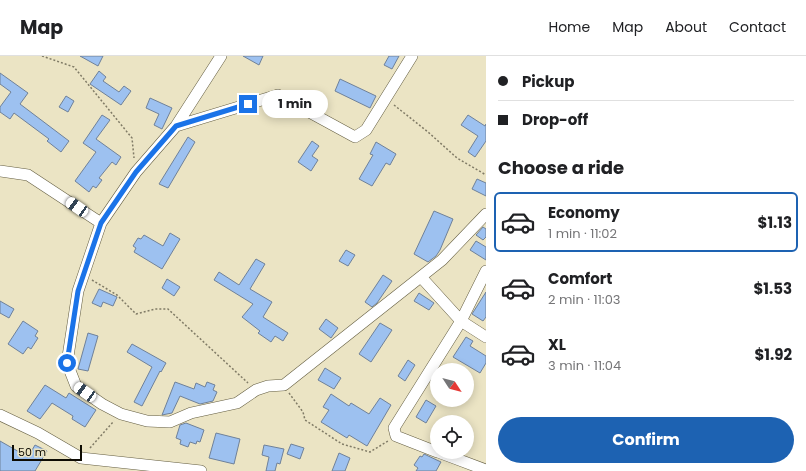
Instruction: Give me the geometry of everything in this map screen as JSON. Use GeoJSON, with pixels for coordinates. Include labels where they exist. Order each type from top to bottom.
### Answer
{"type":"FeatureCollection","features":[{"type":"Feature","properties":{"kind":"street"},"geometry":{"type":"LineString","coordinates":[[221,56],[176,126],[136,172],[101,223],[78,291],[67,363],[76,386],[102,404],[121,414],[147,421],[170,422],[191,413],[237,403],[256,390],[268,386],[284,385],[442,260],[486,214]]}},
{"type":"Feature","properties":{"kind":"street"},"geometry":{"type":"LineString","coordinates":[[176,126],[278,95],[355,137],[366,130],[412,56]]}},
{"type":"Feature","properties":{"kind":"street"},"geometry":{"type":"LineString","coordinates":[[0,171],[28,175],[101,223]]}},
{"type":"Feature","properties":{"kind":"street"},"geometry":{"type":"LineString","coordinates":[[430,449],[396,436],[394,428],[461,321],[486,271]]}},
{"type":"Feature","properties":{"kind":"street"},"geometry":{"type":"LineString","coordinates":[[421,277],[461,321],[486,337]]}},
{"type":"Feature","properties":{"kind":"street"},"geometry":{"type":"LineString","coordinates":[[0,415],[38,433],[81,458],[201,471]]}},
{"type":"Feature","properties":{"kind":"street"},"geometry":{"type":"LineString","coordinates":[[456,459],[486,470]]}},
{"type":"Feature","properties":{"kind":"path"},"geometry":{"type":"LineString","coordinates":[[42,56],[74,67],[114,114],[132,138],[136,172]]}},
{"type":"Feature","properties":{"kind":"path"},"geometry":{"type":"LineString","coordinates":[[386,98],[428,132],[456,158],[486,175]]}},
{"type":"Feature","properties":{"kind":"path"},"geometry":{"type":"LineString","coordinates":[[84,274],[117,295],[136,314],[155,309],[168,308],[256,390]]}},
{"type":"Feature","properties":{"kind":"path"},"geometry":{"type":"LineString","coordinates":[[284,385],[303,412],[304,420],[342,444],[370,452],[396,436]]}},
{"type":"Feature","properties":{"kind":"path"},"geometry":{"type":"LineString","coordinates":[[81,458],[121,414]]}},
{"type":"Feature","properties":{"kind":"building"},"geometry":{"type":"Polygon","coordinates":[[[80,56],[103,56],[98,66],[80,56]]]}},
{"type":"Feature","properties":{"kind":"building"},"geometry":{"type":"Polygon","coordinates":[[[243,56],[263,56],[259,65],[243,56]]]}},
{"type":"Feature","properties":{"kind":"building"},"geometry":{"type":"Polygon","coordinates":[[[389,56],[399,56],[392,69],[384,65],[389,56]]]}},
{"type":"Feature","properties":{"kind":"building"},"geometry":{"type":"Polygon","coordinates":[[[99,71],[106,77],[103,81],[119,92],[124,86],[131,91],[121,105],[90,84],[99,71]]]}},
{"type":"Feature","properties":{"kind":"building"},"geometry":{"type":"Polygon","coordinates":[[[0,73],[28,93],[20,104],[69,141],[61,152],[47,141],[49,139],[14,113],[10,119],[0,112],[0,107],[11,92],[0,84],[0,73]]]}},
{"type":"Feature","properties":{"kind":"building"},"geometry":{"type":"Polygon","coordinates":[[[340,79],[376,96],[370,108],[335,91],[340,79]]]}},
{"type":"Feature","properties":{"kind":"building"},"geometry":{"type":"Polygon","coordinates":[[[66,96],[74,101],[68,112],[59,107],[66,96]]]}},
{"type":"Feature","properties":{"kind":"building"},"geometry":{"type":"Polygon","coordinates":[[[150,98],[172,108],[162,129],[154,125],[159,114],[146,108],[150,98]]]}},
{"type":"Feature","properties":{"kind":"building"},"geometry":{"type":"Polygon","coordinates":[[[102,115],[110,120],[96,139],[121,157],[116,165],[112,162],[99,178],[102,180],[96,188],[93,186],[89,192],[75,181],[96,152],[83,143],[102,115]]]}},
{"type":"Feature","properties":{"kind":"building"},"geometry":{"type":"Polygon","coordinates":[[[468,115],[485,126],[486,124],[486,141],[475,157],[468,152],[478,136],[461,125],[468,115]]]}},
{"type":"Feature","properties":{"kind":"building"},"geometry":{"type":"Polygon","coordinates":[[[188,137],[195,142],[168,188],[159,184],[188,137]]]}},
{"type":"Feature","properties":{"kind":"building"},"geometry":{"type":"Polygon","coordinates":[[[312,141],[319,146],[312,156],[318,160],[311,171],[298,162],[312,141]]]}},
{"type":"Feature","properties":{"kind":"building"},"geometry":{"type":"Polygon","coordinates":[[[376,142],[396,154],[390,165],[386,163],[372,186],[359,179],[373,155],[370,154],[376,142]]]}},
{"type":"Feature","properties":{"kind":"building"},"geometry":{"type":"Polygon","coordinates":[[[477,179],[486,183],[486,196],[472,189],[477,179]]]}},
{"type":"Feature","properties":{"kind":"building"},"geometry":{"type":"Polygon","coordinates":[[[434,211],[453,219],[440,250],[436,256],[428,262],[414,254],[434,211]]]}},
{"type":"Feature","properties":{"kind":"building"},"geometry":{"type":"Polygon","coordinates":[[[483,227],[486,229],[486,237],[483,240],[476,235],[483,227]]]}},
{"type":"Feature","properties":{"kind":"building"},"geometry":{"type":"Polygon","coordinates":[[[170,233],[180,239],[162,269],[134,252],[136,248],[133,246],[138,238],[141,239],[144,235],[163,246],[170,233]]]}},
{"type":"Feature","properties":{"kind":"building"},"geometry":{"type":"Polygon","coordinates":[[[476,241],[486,247],[486,260],[470,250],[476,241]]]}},
{"type":"Feature","properties":{"kind":"building"},"geometry":{"type":"Polygon","coordinates":[[[346,250],[355,255],[348,266],[339,261],[346,250]]]}},
{"type":"Feature","properties":{"kind":"building"},"geometry":{"type":"Polygon","coordinates":[[[256,259],[265,264],[250,289],[272,302],[263,317],[288,333],[283,341],[275,336],[271,342],[258,333],[260,331],[242,317],[253,304],[214,280],[219,272],[239,285],[256,259]]]}},
{"type":"Feature","properties":{"kind":"building"},"geometry":{"type":"Polygon","coordinates":[[[383,275],[392,281],[377,303],[372,307],[365,302],[383,275]]]}},
{"type":"Feature","properties":{"kind":"building"},"geometry":{"type":"Polygon","coordinates":[[[167,279],[180,287],[174,296],[162,288],[167,279]]]}},
{"type":"Feature","properties":{"kind":"building"},"geometry":{"type":"Polygon","coordinates":[[[99,289],[117,297],[113,306],[103,302],[101,307],[92,303],[99,289]]]}},
{"type":"Feature","properties":{"kind":"building"},"geometry":{"type":"Polygon","coordinates":[[[486,292],[486,317],[483,321],[472,314],[486,292]]]}},
{"type":"Feature","properties":{"kind":"building"},"geometry":{"type":"Polygon","coordinates":[[[419,293],[434,303],[429,310],[414,301],[419,293]]]}},
{"type":"Feature","properties":{"kind":"building"},"geometry":{"type":"Polygon","coordinates":[[[0,301],[14,309],[9,318],[0,313],[0,301]]]}},
{"type":"Feature","properties":{"kind":"building"},"geometry":{"type":"Polygon","coordinates":[[[326,319],[338,328],[331,338],[319,329],[326,319]]]}},
{"type":"Feature","properties":{"kind":"building"},"geometry":{"type":"Polygon","coordinates":[[[23,321],[38,331],[35,336],[38,338],[31,349],[28,347],[23,354],[8,344],[23,321]]]}},
{"type":"Feature","properties":{"kind":"building"},"geometry":{"type":"Polygon","coordinates":[[[380,323],[392,330],[371,362],[359,354],[380,323]]]}},
{"type":"Feature","properties":{"kind":"building"},"geometry":{"type":"Polygon","coordinates":[[[88,333],[98,336],[88,371],[78,369],[88,333]]]}},
{"type":"Feature","properties":{"kind":"building"},"geometry":{"type":"Polygon","coordinates":[[[466,337],[473,341],[470,346],[486,356],[486,363],[480,373],[474,369],[474,363],[463,363],[453,357],[466,337]]]}},
{"type":"Feature","properties":{"kind":"building"},"geometry":{"type":"Polygon","coordinates":[[[132,344],[166,363],[161,372],[160,371],[142,406],[134,402],[152,367],[127,352],[132,344]]]}},
{"type":"Feature","properties":{"kind":"building"},"geometry":{"type":"Polygon","coordinates":[[[408,360],[415,365],[405,381],[398,376],[408,360]]]}},
{"type":"Feature","properties":{"kind":"building"},"geometry":{"type":"Polygon","coordinates":[[[325,368],[341,378],[334,389],[318,380],[325,368]]]}},
{"type":"Feature","properties":{"kind":"building"},"geometry":{"type":"Polygon","coordinates":[[[175,382],[194,389],[196,383],[205,387],[207,382],[215,385],[213,390],[217,392],[213,401],[200,404],[180,396],[172,413],[162,415],[175,382]]]}},
{"type":"Feature","properties":{"kind":"building"},"geometry":{"type":"Polygon","coordinates":[[[45,385],[66,398],[69,393],[96,410],[85,427],[72,419],[73,416],[52,403],[40,419],[27,411],[45,385]]]}},
{"type":"Feature","properties":{"kind":"building"},"geometry":{"type":"Polygon","coordinates":[[[331,394],[349,406],[351,403],[369,414],[380,398],[391,405],[367,446],[349,435],[347,438],[321,422],[329,410],[323,407],[331,394]]]}},
{"type":"Feature","properties":{"kind":"building"},"geometry":{"type":"Polygon","coordinates":[[[426,400],[430,402],[430,407],[435,407],[426,423],[416,417],[426,400]]]}},
{"type":"Feature","properties":{"kind":"building"},"geometry":{"type":"Polygon","coordinates":[[[186,423],[204,430],[200,442],[197,441],[196,444],[190,442],[188,447],[180,444],[181,440],[176,438],[180,425],[186,423]]]}},
{"type":"Feature","properties":{"kind":"building"},"geometry":{"type":"Polygon","coordinates":[[[216,433],[240,439],[234,464],[209,458],[216,433]]]}},
{"type":"Feature","properties":{"kind":"building"},"geometry":{"type":"Polygon","coordinates":[[[0,441],[28,457],[35,445],[47,451],[35,471],[0,471],[0,441]]]}},
{"type":"Feature","properties":{"kind":"building"},"geometry":{"type":"Polygon","coordinates":[[[291,444],[304,448],[300,459],[287,454],[291,444]]]}},
{"type":"Feature","properties":{"kind":"building"},"geometry":{"type":"Polygon","coordinates":[[[264,445],[284,449],[280,464],[277,463],[275,471],[266,471],[269,457],[262,455],[264,445]]]}},
{"type":"Feature","properties":{"kind":"building"},"geometry":{"type":"Polygon","coordinates":[[[339,453],[350,458],[345,471],[332,471],[339,453]]]}},
{"type":"Feature","properties":{"kind":"building"},"geometry":{"type":"Polygon","coordinates":[[[424,454],[430,457],[430,459],[435,459],[441,462],[436,471],[416,471],[418,468],[414,465],[420,456],[422,457],[424,454]]]}},
{"type":"Feature","properties":{"kind":"route"},"geometry":{"type":"LineString","coordinates":[[67,363],[78,291],[101,223],[136,172],[176,126],[248,104]]}}]}
